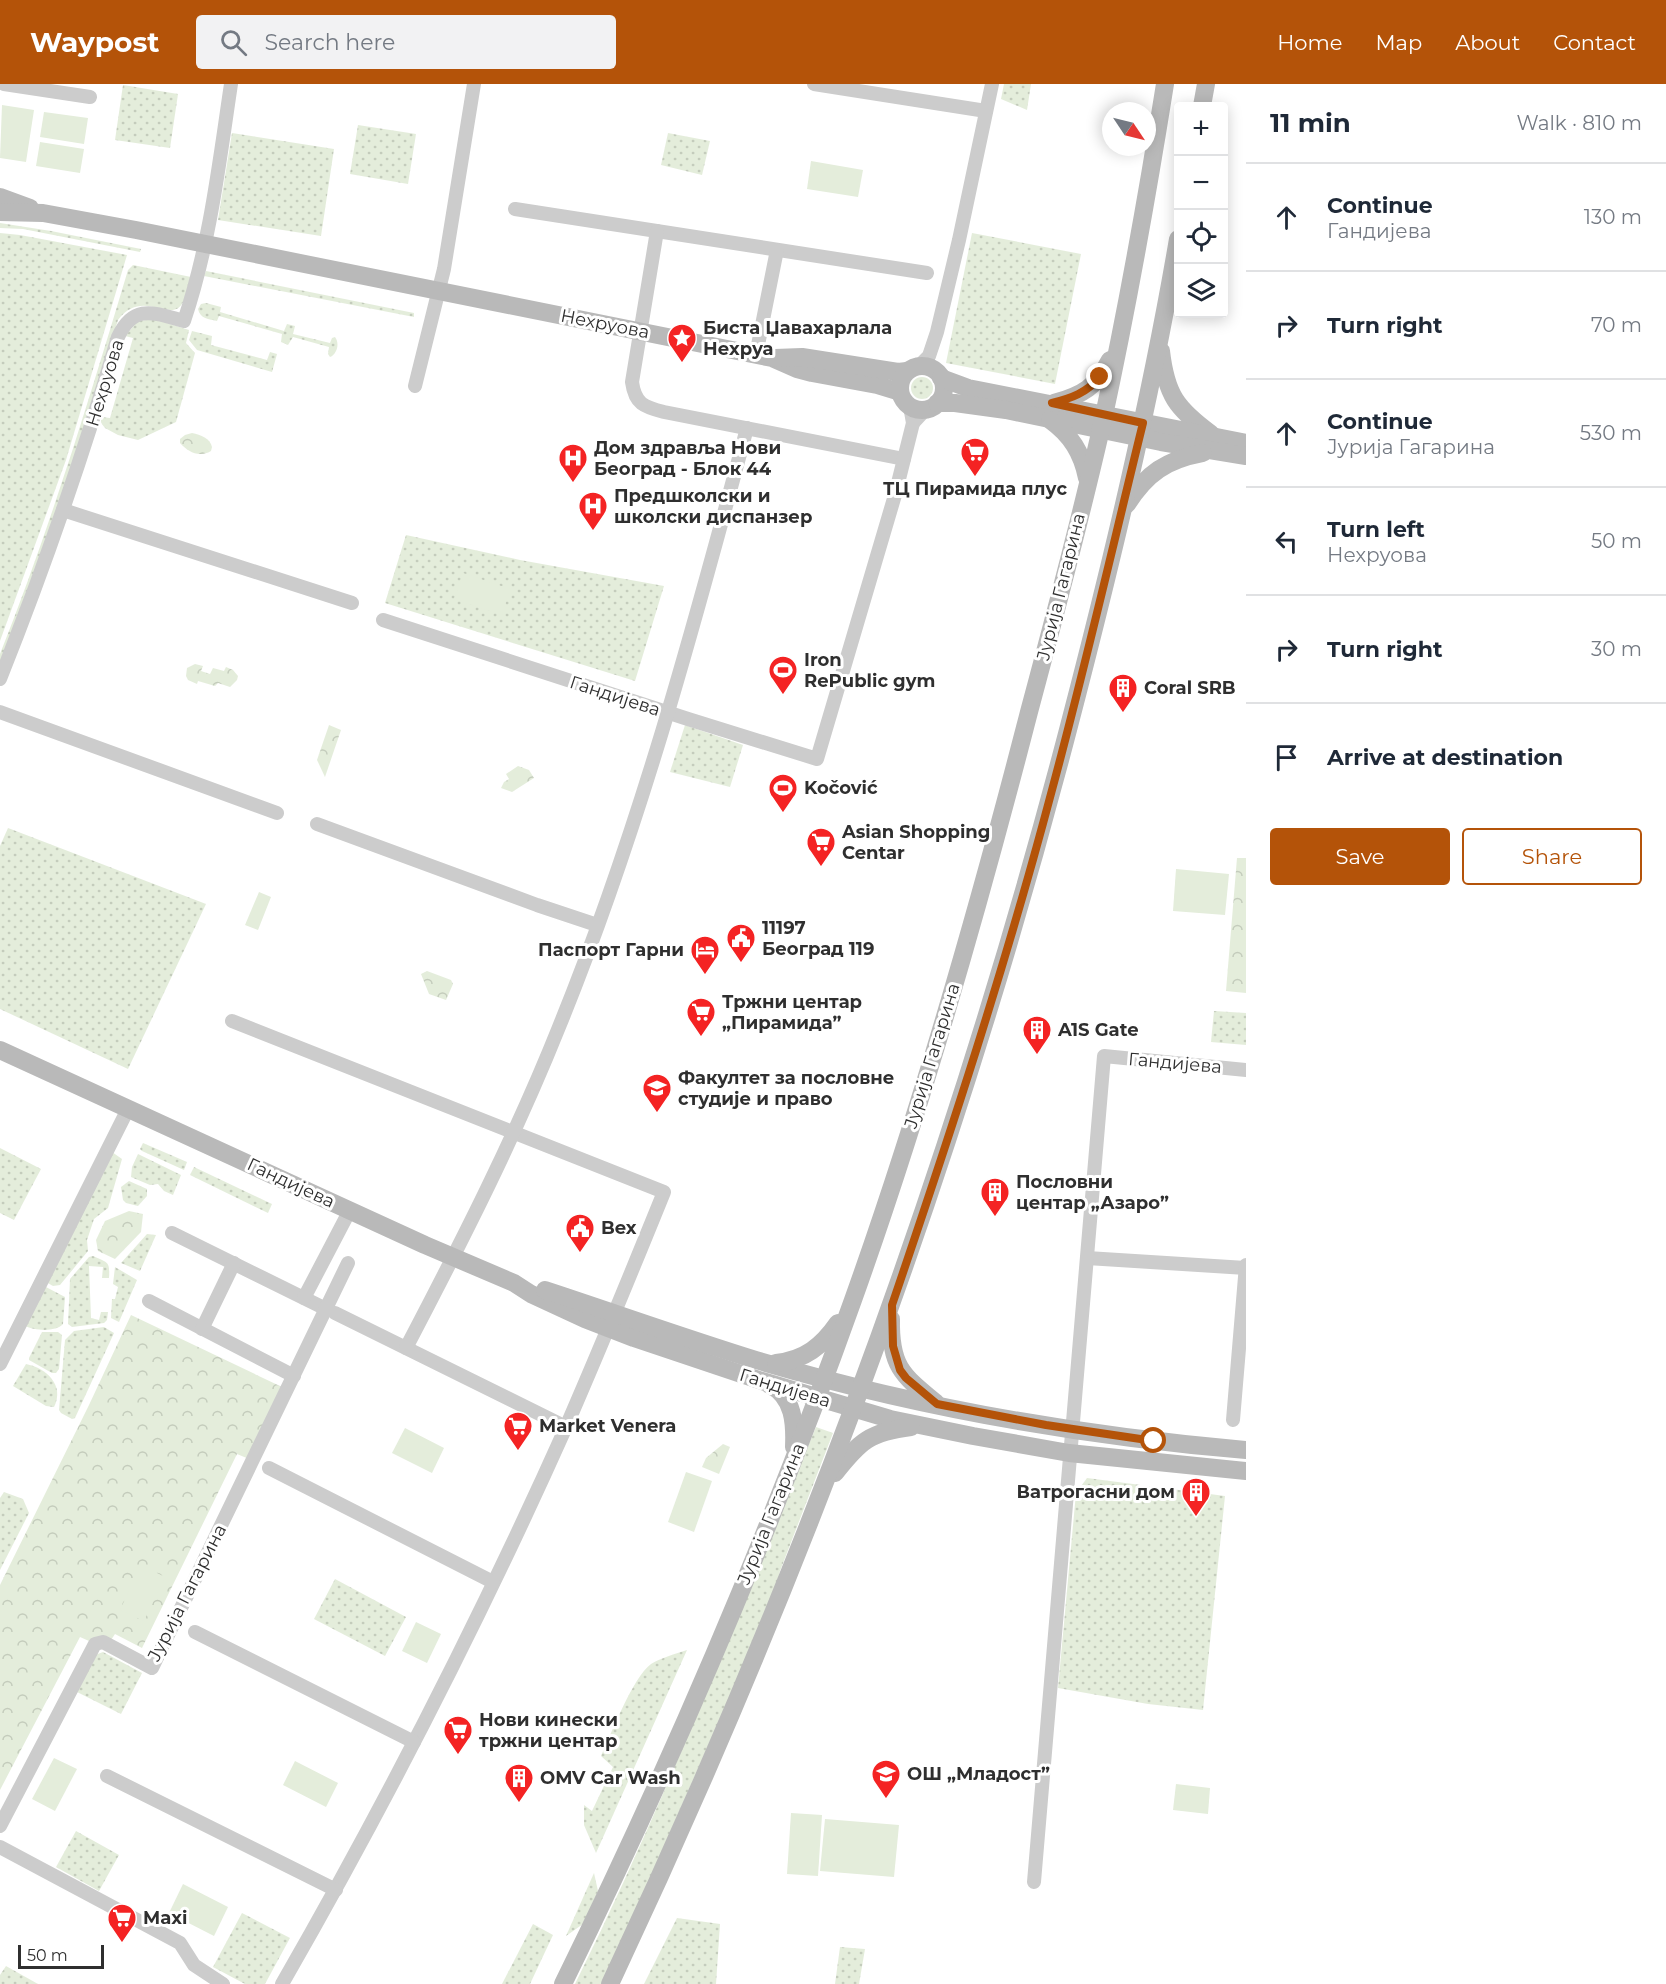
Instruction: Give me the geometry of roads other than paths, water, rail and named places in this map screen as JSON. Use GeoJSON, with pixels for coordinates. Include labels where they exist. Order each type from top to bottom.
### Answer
{"type":"FeatureCollection","features":[{"type":"Feature","properties":{"kind":"main road","name":"Јурија Гагарина"},"geometry":{"type":"LineString","coordinates":[[562,1984],[612,1882],[695,1699],[794,1458],[855,1296],[931,1064],[980,898],[1088,483],[1121,333],[1165,84]]}},
{"type":"Feature","properties":{"kind":"main road"},"geometry":{"type":"LineString","coordinates":[[1203,102],[1206,84]]}},
{"type":"Feature","properties":{"kind":"main road","name":"Нехруова"},"geometry":{"type":"LineString","coordinates":[[0,197],[43,213]]}},
{"type":"Feature","properties":{"kind":"main road","name":"Нехруова"},"geometry":{"type":"LineString","coordinates":[[0,212],[43,213],[764,357],[797,369],[877,386],[917,407],[955,403],[1050,411]]}},
{"type":"Feature","properties":{"kind":"main road"},"geometry":{"type":"LineString","coordinates":[[610,1984],[708,1770],[782,1594],[862,1388],[969,1077],[1011,936],[1074,706],[1123,511],[1174,264]]}},
{"type":"Feature","properties":{"kind":"main road"},"geometry":{"type":"LineString","coordinates":[[1088,483],[1083,461],[1077,448],[1050,411],[1094,384],[1109,361],[1121,333]]}},
{"type":"Feature","properties":{"kind":"main road"},"geometry":{"type":"LineString","coordinates":[[1123,511],[1143,482],[1160,467],[1214,444],[1174,399],[1167,380],[1160,338]]}},
{"type":"Feature","properties":{"kind":"main road","name":"Нехруова"},"geometry":{"type":"LineString","coordinates":[[764,357],[802,357],[898,372],[926,371],[968,388],[1050,411],[1214,444],[1246,456]]}},
{"type":"Feature","properties":{"kind":"main road"},"geometry":{"type":"LineString","coordinates":[[926,371],[943,391],[917,407],[901,381],[926,371]]}},
{"type":"Feature","properties":{"kind":"main road","name":"Нехруова"},"geometry":{"type":"LineString","coordinates":[[1214,444],[1246,443]]}},
{"type":"Feature","properties":{"kind":"main road","name":"Гандијева"},"geometry":{"type":"LineString","coordinates":[[0,1050],[453,1257],[514,1282],[531,1294],[611,1321],[762,1380],[854,1409],[923,1426],[1069,1453],[1246,1471]]}},
{"type":"Feature","properties":{"kind":"main road"},"geometry":{"type":"LineString","coordinates":[[769,1363],[785,1362],[801,1357],[819,1346],[855,1296]]}},
{"type":"Feature","properties":{"kind":"main road"},"geometry":{"type":"LineString","coordinates":[[892,1305],[893,1346],[900,1370],[906,1378],[937,1404]]}},
{"type":"Feature","properties":{"kind":"main road","name":"Гандијева"},"geometry":{"type":"LineString","coordinates":[[611,1321],[681,1337],[862,1388],[937,1404],[1071,1430],[1246,1450]]}},
{"type":"Feature","properties":{"kind":"main road"},"geometry":{"type":"LineString","coordinates":[[762,1380],[775,1387],[790,1407],[794,1423],[794,1458]]}},
{"type":"Feature","properties":{"kind":"main road"},"geometry":{"type":"LineString","coordinates":[[823,1489],[862,1442],[894,1429],[923,1426]]}},
{"type":"Feature","properties":{"kind":"street"},"geometry":{"type":"LineString","coordinates":[[4,84],[90,97]]}},
{"type":"Feature","properties":{"kind":"street","name":"Нехруова"},"geometry":{"type":"LineString","coordinates":[[0,679],[91,430],[123,326],[128,320],[141,313],[184,321],[205,244],[231,84]]}},
{"type":"Feature","properties":{"kind":"street"},"geometry":{"type":"LineString","coordinates":[[415,386],[444,269],[474,84]]}},
{"type":"Feature","properties":{"kind":"street"},"geometry":{"type":"LineString","coordinates":[[814,84],[986,111]]}},
{"type":"Feature","properties":{"kind":"street"},"geometry":{"type":"LineString","coordinates":[[926,371],[957,249],[992,84]]}},
{"type":"Feature","properties":{"kind":"street"},"geometry":{"type":"LineString","coordinates":[[515,209],[927,273]]}},
{"type":"Feature","properties":{"kind":"street"},"geometry":{"type":"LineString","coordinates":[[657,231],[632,382],[637,399],[646,407],[664,412],[904,459]]}},
{"type":"Feature","properties":{"kind":"street"},"geometry":{"type":"LineString","coordinates":[[764,357],[777,250]]}},
{"type":"Feature","properties":{"kind":"street"},"geometry":{"type":"LineString","coordinates":[[747,428],[669,713],[817,759],[882,540],[917,407]]}},
{"type":"Feature","properties":{"kind":"street"},"geometry":{"type":"LineString","coordinates":[[63,510],[352,603]]}},
{"type":"Feature","properties":{"kind":"street","name":"Гандијева"},"geometry":{"type":"LineString","coordinates":[[383,620],[669,713],[597,925],[559,1028],[514,1133],[453,1257]]}},
{"type":"Feature","properties":{"kind":"street"},"geometry":{"type":"LineString","coordinates":[[0,712],[277,813]]}},
{"type":"Feature","properties":{"kind":"street"},"geometry":{"type":"LineString","coordinates":[[317,824],[597,925]]}},
{"type":"Feature","properties":{"kind":"street"},"geometry":{"type":"LineString","coordinates":[[232,1021],[664,1192],[566,1426],[493,1582],[414,1742],[336,1890],[282,1984]]}},
{"type":"Feature","properties":{"kind":"street","name":"Гандијева"},"geometry":{"type":"LineString","coordinates":[[1087,1258],[1104,1056],[1246,1070]]}},
{"type":"Feature","properties":{"kind":"street"},"geometry":{"type":"LineString","coordinates":[[0,1364],[128,1109]]}},
{"type":"Feature","properties":{"kind":"street"},"geometry":{"type":"LineString","coordinates":[[304,1298],[350,1210]]}},
{"type":"Feature","properties":{"kind":"street"},"geometry":{"type":"LineString","coordinates":[[172,1233],[566,1426]]}},
{"type":"Feature","properties":{"kind":"street"},"geometry":{"type":"LineString","coordinates":[[406,1348],[453,1257]]}},
{"type":"Feature","properties":{"kind":"street"},"geometry":{"type":"LineString","coordinates":[[1034,1881],[1087,1258],[1246,1267],[1233,1420]]}},
{"type":"Feature","properties":{"kind":"street"},"geometry":{"type":"LineString","coordinates":[[202,1329],[234,1263]]}},
{"type":"Feature","properties":{"kind":"street","name":"Јурија Гагарина"},"geometry":{"type":"LineString","coordinates":[[0,1826],[95,1644],[103,1642],[152,1668],[294,1376],[330,1311],[348,1263]]}},
{"type":"Feature","properties":{"kind":"street"},"geometry":{"type":"LineString","coordinates":[[149,1301],[294,1376]]}},
{"type":"Feature","properties":{"kind":"street"},"geometry":{"type":"LineString","coordinates":[[269,1468],[493,1582]]}},
{"type":"Feature","properties":{"kind":"street","name":"Јурија Гагарина"},"geometry":{"type":"LineString","coordinates":[[195,1632],[414,1742]]}},
{"type":"Feature","properties":{"kind":"street"},"geometry":{"type":"LineString","coordinates":[[107,1776],[336,1890]]}},
{"type":"Feature","properties":{"kind":"street"},"geometry":{"type":"LineString","coordinates":[[0,1847],[180,1943],[194,1965],[223,1984]]}},
{"type":"Feature","properties":{"kind":"place","name":"Биста Џавахарлала Нехруа"},"geometry":{"type":"Point","coordinates":[682,364]}},
{"type":"Feature","properties":{"kind":"place","name":"ТЦ Пирамида плус"},"geometry":{"type":"Point","coordinates":[975,478]}},
{"type":"Feature","properties":{"kind":"place","name":"Дом здравља Нови Београд - Блок 44"},"geometry":{"type":"Point","coordinates":[573,484]}},
{"type":"Feature","properties":{"kind":"place","name":"Предшколски и школски диспанзер"},"geometry":{"type":"Point","coordinates":[593,532]}},
{"type":"Feature","properties":{"kind":"place","name":"Iron RePublic gym"},"geometry":{"type":"Point","coordinates":[783,696]}},
{"type":"Feature","properties":{"kind":"place","name":"Coral SRB"},"geometry":{"type":"Point","coordinates":[1123,714]}},
{"type":"Feature","properties":{"kind":"place","name":"Kočović"},"geometry":{"type":"Point","coordinates":[783,814]}},
{"type":"Feature","properties":{"kind":"place","name":"Asian Shopping Centar"},"geometry":{"type":"Point","coordinates":[821,868]}},
{"type":"Feature","properties":{"kind":"place","name":"11197 Београд 119"},"geometry":{"type":"Point","coordinates":[741,964]}},
{"type":"Feature","properties":{"kind":"place","name":"Паспорт Гарни"},"geometry":{"type":"Point","coordinates":[705,976]}},
{"type":"Feature","properties":{"kind":"place","name":"Тржни центар „Пирамида”"},"geometry":{"type":"Point","coordinates":[701,1038]}},
{"type":"Feature","properties":{"kind":"place","name":"A1S Gate"},"geometry":{"type":"Point","coordinates":[1037,1056]}},
{"type":"Feature","properties":{"kind":"place","name":"Факултет за пословне студије и право"},"geometry":{"type":"Point","coordinates":[657,1114]}},
{"type":"Feature","properties":{"kind":"place","name":"Пословни центар „Азаро”"},"geometry":{"type":"Point","coordinates":[995,1218]}},
{"type":"Feature","properties":{"kind":"place","name":"Bex"},"geometry":{"type":"Point","coordinates":[580,1254]}},
{"type":"Feature","properties":{"kind":"place","name":"Market Venera"},"geometry":{"type":"Point","coordinates":[518,1452]}},
{"type":"Feature","properties":{"kind":"place","name":"Ватрогасни дом"},"geometry":{"type":"Point","coordinates":[1196,1518]}},
{"type":"Feature","properties":{"kind":"place","name":"Нови кинески тржни центар"},"geometry":{"type":"Point","coordinates":[458,1756]}},
{"type":"Feature","properties":{"kind":"place","name":"ОШ „Младост”"},"geometry":{"type":"Point","coordinates":[886,1800]}},
{"type":"Feature","properties":{"kind":"place","name":"OMV Car Wash"},"geometry":{"type":"Point","coordinates":[519,1804]}},
{"type":"Feature","properties":{"kind":"place","name":"Maxi"},"geometry":{"type":"Point","coordinates":[122,1944]}}]}
